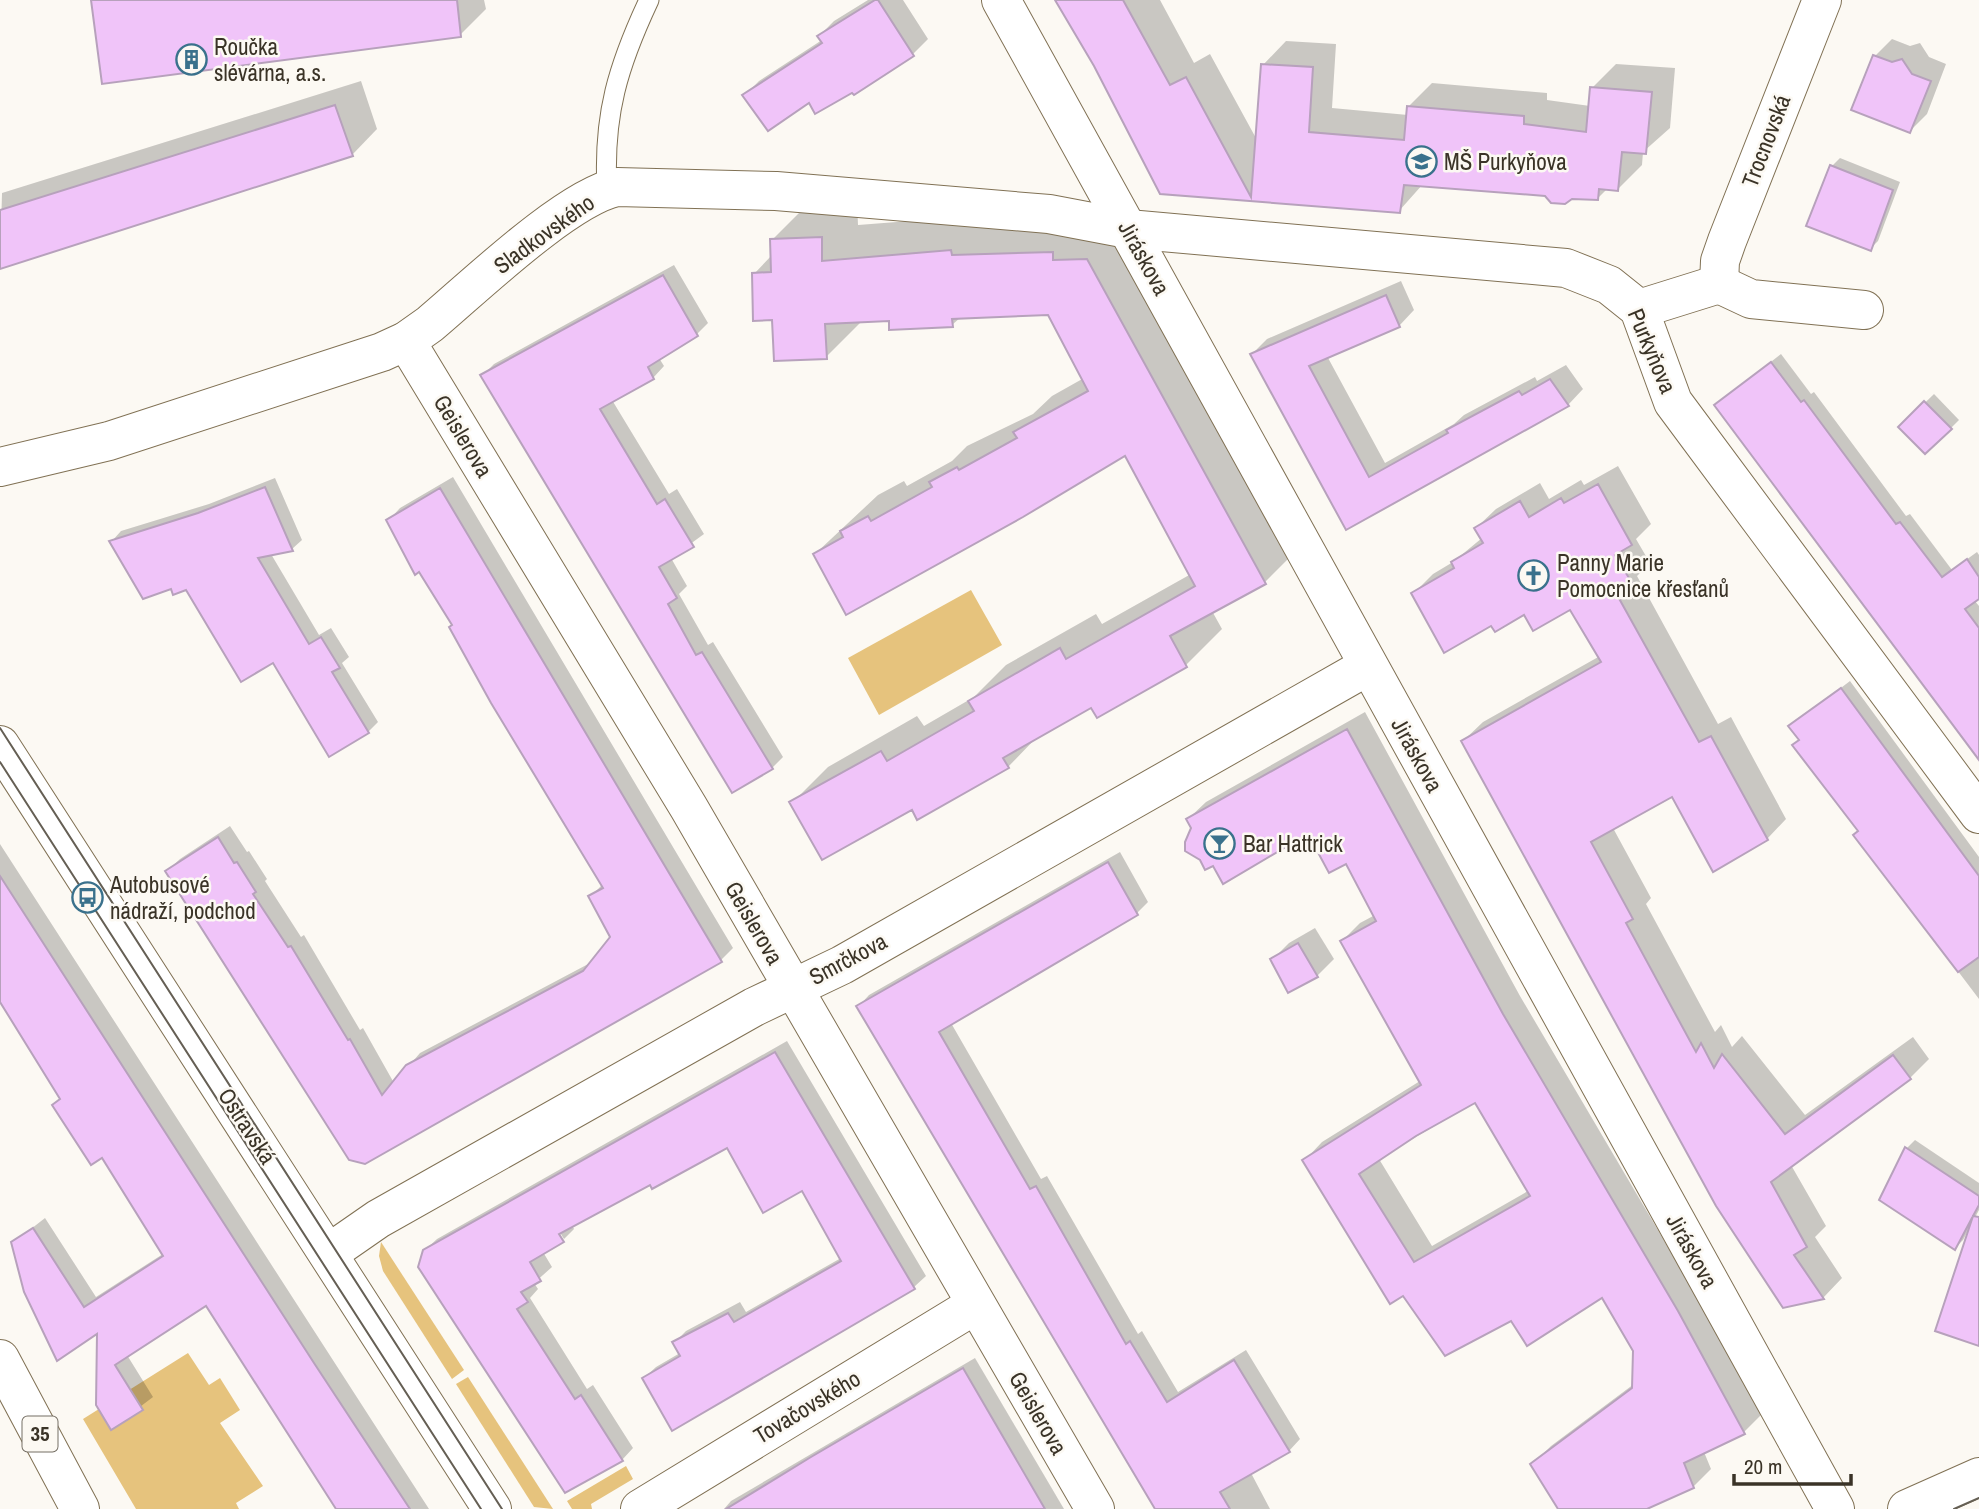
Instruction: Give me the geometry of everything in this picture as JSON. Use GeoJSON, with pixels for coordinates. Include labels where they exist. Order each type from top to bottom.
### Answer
{"type":"FeatureCollection","features":[{"type":"Feature","properties":{"kind":"street","name":"Jiráskova"},"geometry":{"type":"LineString","coordinates":[[1001,0],[1835,1509]]}},
{"type":"Feature","properties":{"kind":"street","name":"Trocnovská"},"geometry":{"type":"LineString","coordinates":[[1719,284],[1720,261],[1727,241],[1822,0]]}},
{"type":"Feature","properties":{"kind":"street","name":"Sladkovského"},"geometry":{"type":"LineString","coordinates":[[0,467],[109,441],[351,363],[406,341],[564,214],[607,189],[633,185],[776,191],[1049,214],[1128,229]]}},
{"type":"Feature","properties":{"kind":"street","name":"Purkyňova"},"geometry":{"type":"LineString","coordinates":[[1128,229],[1537,264],[1588,275],[1625,295],[1639,309],[1673,402],[1979,814]]}},
{"type":"Feature","properties":{"kind":"street"},"geometry":{"type":"LineString","coordinates":[[1639,309],[1719,284],[1751,299],[1864,310]]}},
{"type":"Feature","properties":{"kind":"street","name":"Geislerova"},"geometry":{"type":"LineString","coordinates":[[406,341],[689,807],[1095,1509]]}},
{"type":"Feature","properties":{"kind":"street","name":"Smrčkova"},"geometry":{"type":"LineString","coordinates":[[329,1253],[390,1212],[754,1007],[842,965],[1367,666]]}},
{"type":"Feature","properties":{"kind":"street","name":"Ostravská"},"geometry":{"type":"LineString","coordinates":[[0,745],[492,1509]]}},
{"type":"Feature","properties":{"kind":"street","name":"Tovačovského"},"geometry":{"type":"LineString","coordinates":[[640,1509],[975,1305]]}},
{"type":"Feature","properties":{"kind":"street","name":"35"},"geometry":{"type":"LineString","coordinates":[[0,1359],[80,1509]]}},
{"type":"Feature","properties":{"kind":"street"},"geometry":{"type":"LineString","coordinates":[[1908,1509],[1979,1477]]}},
{"type":"Feature","properties":{"kind":"lane"},"geometry":{"type":"LineString","coordinates":[[607,189],[605,148],[612,97],[649,0]]}},
{"type":"Feature","properties":{"kind":"shaded area"},"geometry":{"type":"Polygon","coordinates":[[[971,590],[1002,645],[879,715],[848,658],[971,590]]]}},
{"type":"Feature","properties":{"kind":"shaded area"},"geometry":{"type":"Polygon","coordinates":[[[381,1242],[464,1370],[452,1379],[383,1271],[379,1256],[381,1242]]]}},
{"type":"Feature","properties":{"kind":"shaded area"},"geometry":{"type":"Polygon","coordinates":[[[188,1353],[209,1385],[220,1378],[240,1410],[220,1423],[263,1486],[236,1503],[239,1509],[136,1509],[83,1419],[188,1353]]]}},
{"type":"Feature","properties":{"kind":"shaded area"},"geometry":{"type":"Polygon","coordinates":[[[468,1377],[553,1509],[534,1507],[456,1384],[468,1377]]]}},
{"type":"Feature","properties":{"kind":"shaded area"},"geometry":{"type":"Polygon","coordinates":[[[626,1466],[633,1479],[591,1504],[592,1509],[572,1509],[567,1501],[626,1466]]]}},
{"type":"Feature","properties":{"kind":"building","name":"Roučka slévárna, a.s."},"geometry":{"type":"Polygon","coordinates":[[[91,0],[457,0],[461,37],[102,84],[91,0]]]}},
{"type":"Feature","properties":{"kind":"building"},"geometry":{"type":"Polygon","coordinates":[[[878,0],[914,56],[854,95],[852,93],[815,114],[809,103],[768,131],[742,95],[822,43],[817,36],[878,0]]]}},
{"type":"Feature","properties":{"kind":"building"},"geometry":{"type":"Polygon","coordinates":[[[1055,0],[1123,0],[1170,85],[1186,77],[1251,197],[1261,64],[1313,67],[1309,132],[1404,140],[1407,106],[1524,116],[1524,124],[1586,132],[1590,87],[1652,92],[1646,154],[1622,152],[1618,191],[1599,189],[1598,200],[1572,199],[1565,204],[1551,203],[1545,196],[1404,185],[1400,213],[1160,194],[1094,66],[1055,0]]]}},
{"type":"Feature","properties":{"kind":"building"},"geometry":{"type":"Polygon","coordinates":[[[1873,55],[1892,62],[1902,59],[1912,74],[1931,81],[1910,133],[1851,110],[1873,55]]]}},
{"type":"Feature","properties":{"kind":"building"},"geometry":{"type":"Polygon","coordinates":[[[335,105],[353,156],[0,269],[0,210],[335,105]]]}},
{"type":"Feature","properties":{"kind":"building"},"geometry":{"type":"Polygon","coordinates":[[[1830,165],[1893,190],[1871,251],[1806,226],[1830,165]]]}},
{"type":"Feature","properties":{"kind":"building"},"geometry":{"type":"Polygon","coordinates":[[[822,237],[822,261],[951,250],[952,255],[1053,252],[1053,260],[1087,259],[1266,584],[1170,636],[1187,667],[1097,718],[1091,708],[1003,758],[1009,768],[917,820],[912,810],[822,860],[789,802],[881,751],[887,761],[974,711],[968,701],[1060,648],[1066,659],[1195,586],[1125,456],[1023,517],[846,615],[813,554],[843,537],[840,531],[868,516],[871,521],[932,487],[929,482],[957,467],[959,470],[1017,438],[1013,432],[1088,391],[1048,315],[952,319],[953,327],[889,330],[889,321],[825,324],[827,359],[774,361],[772,320],[753,321],[752,273],[771,272],[770,239],[822,237]]]}},
{"type":"Feature","properties":{"kind":"building"},"geometry":{"type":"Polygon","coordinates":[[[663,275],[698,336],[648,367],[654,379],[600,409],[657,504],[665,499],[694,547],[659,567],[677,598],[668,604],[696,655],[702,652],[773,769],[732,793],[480,375],[663,275]]]}},
{"type":"Feature","properties":{"kind":"building"},"geometry":{"type":"Polygon","coordinates":[[[1386,295],[1400,327],[1309,366],[1369,477],[1448,433],[1446,430],[1519,391],[1522,395],[1550,379],[1569,406],[1346,530],[1250,354],[1386,295]]]}},
{"type":"Feature","properties":{"kind":"building"},"geometry":{"type":"Polygon","coordinates":[[[1771,362],[1801,402],[1804,400],[1896,524],[1900,522],[1942,577],[1967,559],[1979,577],[1979,599],[1965,609],[1979,628],[1979,760],[1714,405],[1771,362]]]}},
{"type":"Feature","properties":{"kind":"building"},"geometry":{"type":"Polygon","coordinates":[[[1924,401],[1952,429],[1925,454],[1898,427],[1924,401]]]}},
{"type":"Feature","properties":{"kind":"building"},"geometry":{"type":"Polygon","coordinates":[[[1598,484],[1632,545],[1615,555],[1632,583],[1616,593],[1699,742],[1711,736],[1768,840],[1713,872],[1672,797],[1591,842],[1633,919],[1626,923],[1696,1052],[1701,1043],[1714,1068],[1722,1054],[1785,1134],[1893,1055],[1911,1079],[1771,1182],[1807,1247],[1794,1255],[1824,1299],[1783,1308],[1716,1206],[1461,741],[1601,662],[1570,610],[1533,631],[1524,615],[1495,632],[1491,626],[1444,653],[1411,593],[1454,568],[1451,562],[1483,543],[1474,528],[1520,501],[1529,517],[1561,498],[1564,503],[1598,484]]]}},
{"type":"Feature","properties":{"kind":"building"},"geometry":{"type":"Polygon","coordinates":[[[265,487],[293,551],[258,558],[309,644],[321,637],[340,668],[332,672],[369,733],[329,757],[273,663],[241,682],[186,590],[173,595],[171,589],[143,599],[109,541],[198,513],[265,487]]]}},
{"type":"Feature","properties":{"kind":"building"},"geometry":{"type":"Polygon","coordinates":[[[440,488],[722,962],[365,1164],[349,1160],[165,871],[218,837],[234,863],[237,862],[256,892],[253,894],[288,947],[291,946],[382,1095],[406,1065],[583,971],[610,937],[588,896],[603,888],[491,703],[449,627],[452,625],[419,572],[415,575],[386,520],[440,488]]]}},
{"type":"Feature","properties":{"kind":"building"},"geometry":{"type":"Polygon","coordinates":[[[1841,688],[1979,876],[1979,957],[1958,972],[1853,835],[1858,831],[1792,745],[1799,740],[1788,726],[1841,688]]]}},
{"type":"Feature","properties":{"kind":"building"},"geometry":{"type":"Polygon","coordinates":[[[1347,729],[1503,1014],[1678,1311],[1745,1434],[1684,1463],[1694,1488],[1647,1509],[1558,1509],[1530,1464],[1632,1388],[1633,1351],[1602,1298],[1527,1346],[1511,1321],[1445,1356],[1403,1296],[1390,1304],[1302,1160],[1421,1085],[1340,941],[1376,921],[1346,864],[1329,873],[1308,834],[1223,884],[1213,866],[1205,870],[1200,860],[1185,851],[1185,842],[1191,828],[1186,819],[1347,729]],[[1475,1103],[1416,1136],[1359,1174],[1414,1262],[1530,1196],[1475,1103]]]}},
{"type":"Feature","properties":{"kind":"building"},"geometry":{"type":"Polygon","coordinates":[[[1108,862],[1138,915],[939,1032],[1030,1189],[1036,1186],[1126,1344],[1130,1341],[1167,1402],[1234,1360],[1290,1452],[1220,1492],[1230,1509],[1155,1509],[856,1006],[1108,862]]]}},
{"type":"Feature","properties":{"kind":"building"},"geometry":{"type":"Polygon","coordinates":[[[0,876],[410,1509],[336,1509],[206,1306],[115,1365],[143,1410],[111,1430],[96,1405],[97,1334],[57,1361],[24,1292],[11,1242],[33,1228],[84,1307],[163,1256],[102,1158],[91,1165],[52,1105],[60,1099],[0,1002],[0,876]]]}},
{"type":"Feature","properties":{"kind":"building"},"geometry":{"type":"Polygon","coordinates":[[[1298,943],[1318,977],[1288,993],[1270,959],[1298,943]]]}},
{"type":"Feature","properties":{"kind":"building"},"geometry":{"type":"Polygon","coordinates":[[[775,1052],[915,1289],[672,1431],[642,1378],[680,1356],[672,1342],[728,1313],[734,1322],[841,1261],[802,1191],[763,1213],[727,1148],[652,1189],[650,1185],[559,1234],[564,1242],[530,1262],[541,1281],[521,1292],[528,1302],[517,1309],[575,1399],[581,1395],[623,1461],[565,1493],[418,1267],[423,1250],[775,1052]]]}},
{"type":"Feature","properties":{"kind":"building"},"geometry":{"type":"Polygon","coordinates":[[[1905,1147],[1979,1196],[1979,1205],[1955,1250],[1879,1200],[1905,1147]]]}},
{"type":"Feature","properties":{"kind":"building"},"geometry":{"type":"Polygon","coordinates":[[[1973,1216],[1979,1217],[1979,1346],[1935,1331],[1973,1216]]]}},
{"type":"Feature","properties":{"kind":"building"},"geometry":{"type":"Polygon","coordinates":[[[963,1368],[1045,1509],[726,1509],[811,1457],[963,1368]]]}},
{"type":"Feature","properties":{"kind":"tram line"},"geometry":{"type":"LineString","coordinates":[[0,728],[502,1509]]}},
{"type":"Feature","properties":{"kind":"tram line"},"geometry":{"type":"LineString","coordinates":[[0,762],[481,1509]]}},
{"type":"Feature","properties":{"kind":"tram line"},"geometry":{"type":"LineString","coordinates":[[1954,1509],[1979,1498]]}},
{"type":"Feature","properties":{"kind":"place","name":"Roučka slévárna, a.s."},"geometry":{"type":"Point","coordinates":[191,60]}},
{"type":"Feature","properties":{"kind":"place","name":"MŠ Purkyňova"},"geometry":{"type":"Point","coordinates":[1421,162]}},
{"type":"Feature","properties":{"kind":"place","name":"Panny Marie Pomocnice křesťanů"},"geometry":{"type":"Point","coordinates":[1534,576]}},
{"type":"Feature","properties":{"kind":"place","name":"Bar Hattrick"},"geometry":{"type":"Point","coordinates":[1220,844]}},
{"type":"Feature","properties":{"kind":"place","name":"Autobusové nádraží, podchod"},"geometry":{"type":"Point","coordinates":[87,898]}}]}
